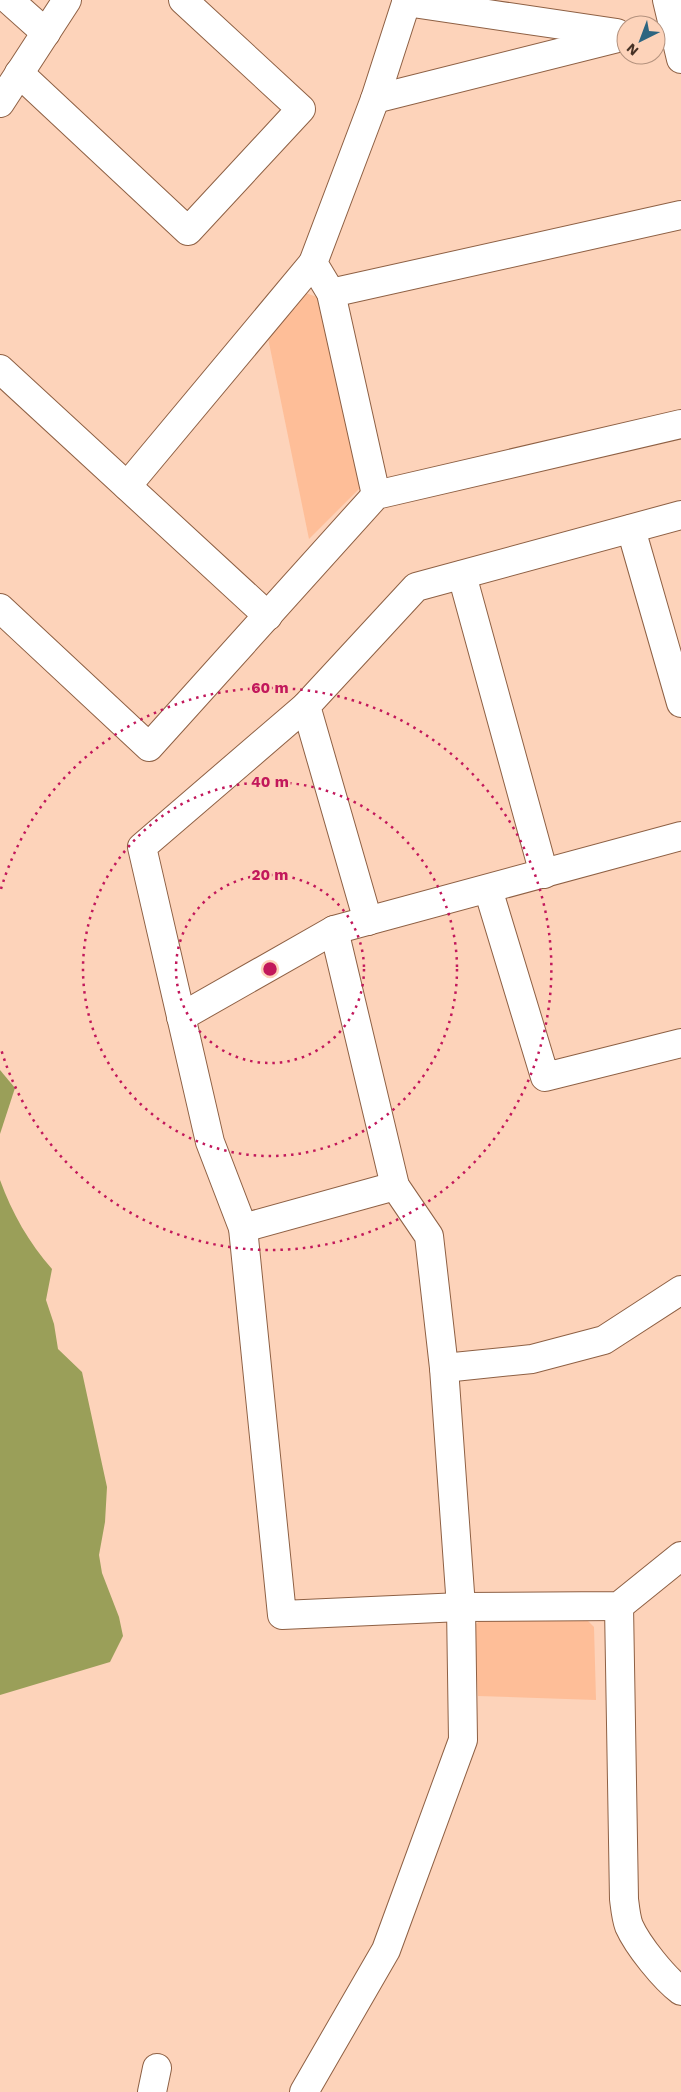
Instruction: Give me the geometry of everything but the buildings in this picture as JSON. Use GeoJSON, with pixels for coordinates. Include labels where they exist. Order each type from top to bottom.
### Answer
{"type":"FeatureCollection","features":[{"type":"Feature","properties":{"kind":"street"},"geometry":{"type":"LineString","coordinates":[[9,0],[46,33]]}},
{"type":"Feature","properties":{"kind":"street"},"geometry":{"type":"LineString","coordinates":[[0,103],[67,0]]}},
{"type":"Feature","properties":{"kind":"street"},"geometry":{"type":"LineString","coordinates":[[19,73],[188,231],[301,109],[182,0]]}},
{"type":"Feature","properties":{"kind":"street"},"geometry":{"type":"LineString","coordinates":[[127,486],[313,263],[375,99],[406,1],[616,33]]}},
{"type":"Feature","properties":{"kind":"street"},"geometry":{"type":"LineString","coordinates":[[669,19],[681,59]]}},
{"type":"Feature","properties":{"kind":"street"},"geometry":{"type":"LineString","coordinates":[[375,99],[616,38]]}},
{"type":"Feature","properties":{"kind":"street"},"geometry":{"type":"LineString","coordinates":[[331,293],[681,215]]}},
{"type":"Feature","properties":{"kind":"street"},"geometry":{"type":"LineString","coordinates":[[313,263],[331,293],[376,495]]}},
{"type":"Feature","properties":{"kind":"street"},"geometry":{"type":"LineString","coordinates":[[0,369],[268,616]]}},
{"type":"Feature","properties":{"kind":"street"},"geometry":{"type":"LineString","coordinates":[[0,608],[149,747],[376,495],[681,424]]}},
{"type":"Feature","properties":{"kind":"street"},"geometry":{"type":"LineString","coordinates":[[681,515],[416,588],[306,706],[142,847],[210,1142],[243,1228],[282,1615],[461,1607],[620,1606],[681,1556]]}},
{"type":"Feature","properties":{"kind":"street"},"geometry":{"type":"LineString","coordinates":[[631,529],[681,703]]}},
{"type":"Feature","properties":{"kind":"street"},"geometry":{"type":"LineString","coordinates":[[462,575],[544,874]]}},
{"type":"Feature","properties":{"kind":"street"},"geometry":{"type":"LineString","coordinates":[[306,706],[368,921]]}},
{"type":"Feature","properties":{"kind":"street"},"geometry":{"type":"LineString","coordinates":[[181,1017],[334,930],[681,836]]}},
{"type":"Feature","properties":{"kind":"street"},"geometry":{"type":"LineString","coordinates":[[488,889],[544,1078],[681,1043]]}},
{"type":"Feature","properties":{"kind":"street"},"geometry":{"type":"LineString","coordinates":[[304,2092],[386,1950],[463,1740],[461,1607],[444,1368],[429,1236],[395,1186],[334,930]]}},
{"type":"Feature","properties":{"kind":"street"},"geometry":{"type":"LineString","coordinates":[[243,1228],[395,1186]]}},
{"type":"Feature","properties":{"kind":"street"},"geometry":{"type":"LineString","coordinates":[[444,1368],[532,1359],[604,1340],[681,1290]]}},
{"type":"Feature","properties":{"kind":"street"},"geometry":{"type":"LineString","coordinates":[[620,1606],[624,1898],[629,1925],[649,1956],[671,1984],[681,1991]]}},
{"type":"Feature","properties":{"kind":"shaded area"},"geometry":{"type":"Polygon","coordinates":[[[300,291],[317,297],[361,487],[309,539],[267,333],[300,291]]]}},
{"type":"Feature","properties":{"kind":"shaded area"},"geometry":{"type":"Polygon","coordinates":[[[0,1070],[15,1088],[0,1134],[0,1070]]]}},
{"type":"Feature","properties":{"kind":"shaded area"},"geometry":{"type":"Polygon","coordinates":[[[0,1180],[22,1227],[52,1269],[46,1300],[54,1324],[58,1349],[82,1372],[107,1487],[105,1522],[99,1555],[102,1573],[119,1617],[123,1636],[110,1662],[0,1695],[0,1180]]]}},
{"type":"Feature","properties":{"kind":"shaded area"},"geometry":{"type":"Polygon","coordinates":[[[486,1615],[587,1620],[594,1627],[596,1700],[478,1696],[474,1626],[486,1615]]]}}]}
